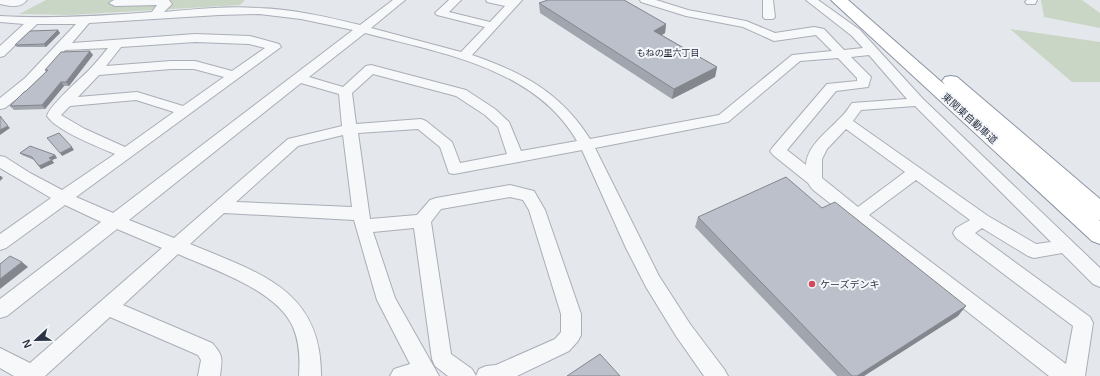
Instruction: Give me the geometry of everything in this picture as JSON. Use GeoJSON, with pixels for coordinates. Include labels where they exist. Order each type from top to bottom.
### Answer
{"type":"FeatureCollection","features":[{"type":"Feature","properties":{"kind":"highway","name":"東関東自動車道"},"geometry":{"type":"LineString","coordinates":[[839,0],[1100,235]]}},
{"type":"Feature","properties":{"kind":"highway","name":"東関東自動車道"},"geometry":{"type":"LineString","coordinates":[[859,0],[1100,212]]}},
{"type":"Feature","properties":{"kind":"street"},"geometry":{"type":"LineString","coordinates":[[0,1],[14,4],[22,0]]}},
{"type":"Feature","properties":{"kind":"street"},"geometry":{"type":"LineString","coordinates":[[246,11],[257,0]]}},
{"type":"Feature","properties":{"kind":"street"},"geometry":{"type":"LineString","coordinates":[[0,310],[297,78],[400,0]]}},
{"type":"Feature","properties":{"kind":"street"},"geometry":{"type":"LineString","coordinates":[[456,0],[441,13],[493,26]]}},
{"type":"Feature","properties":{"kind":"street"},"geometry":{"type":"LineString","coordinates":[[491,0],[515,2]]}},
{"type":"Feature","properties":{"kind":"street"},"geometry":{"type":"LineString","coordinates":[[645,0],[666,3],[686,13],[746,24],[774,37],[814,31],[820,32],[864,77],[863,84],[832,87],[778,151],[814,179],[818,185],[1065,376]]}},
{"type":"Feature","properties":{"kind":"street"},"geometry":{"type":"LineString","coordinates":[[768,0],[769,17]]}},
{"type":"Feature","properties":{"kind":"street"},"geometry":{"type":"LineString","coordinates":[[811,0],[856,33],[918,102],[1100,279]]}},
{"type":"Feature","properties":{"kind":"street"},"geometry":{"type":"LineString","coordinates":[[115,3],[164,1],[166,4],[161,7],[155,16]]}},
{"type":"Feature","properties":{"kind":"street"},"geometry":{"type":"LineString","coordinates":[[464,56],[515,2]]}},
{"type":"Feature","properties":{"kind":"street"},"geometry":{"type":"LineString","coordinates":[[0,18],[33,22],[246,11],[304,16],[464,56],[500,68],[530,85],[550,100],[568,118],[586,143],[647,274],[674,317],[717,376]]}},
{"type":"Feature","properties":{"kind":"street"},"geometry":{"type":"LineString","coordinates":[[0,105],[30,81],[86,20]]}},
{"type":"Feature","properties":{"kind":"street"},"geometry":{"type":"LineString","coordinates":[[1,51],[33,22]]}},
{"type":"Feature","properties":{"kind":"street"},"geometry":{"type":"LineString","coordinates":[[0,244],[275,47],[250,40],[195,38],[61,48]]}},
{"type":"Feature","properties":{"kind":"street"},"geometry":{"type":"LineString","coordinates":[[118,43],[95,71],[64,102],[54,116],[83,135],[127,153]]}},
{"type":"Feature","properties":{"kind":"street"},"geometry":{"type":"LineString","coordinates":[[0,357],[32,375],[293,142],[350,129],[421,124],[447,145],[454,169],[586,143],[723,119],[796,58],[872,51]]}},
{"type":"Feature","properties":{"kind":"street"},"geometry":{"type":"LineString","coordinates":[[95,71],[171,65],[195,65],[234,76]]}},
{"type":"Feature","properties":{"kind":"street"},"geometry":{"type":"LineString","coordinates":[[344,92],[371,69],[460,93],[490,112],[504,125],[516,157]]}},
{"type":"Feature","properties":{"kind":"street"},"geometry":{"type":"LineString","coordinates":[[297,78],[344,92]]}},
{"type":"Feature","properties":{"kind":"street"},"geometry":{"type":"LineString","coordinates":[[344,92],[362,220],[386,300],[426,372],[401,376]]}},
{"type":"Feature","properties":{"kind":"street"},"geometry":{"type":"LineString","coordinates":[[64,102],[137,96],[185,111]]}},
{"type":"Feature","properties":{"kind":"street"},"geometry":{"type":"LineString","coordinates":[[814,179],[814,159],[821,146],[845,122],[857,106],[918,102]]}},
{"type":"Feature","properties":{"kind":"street"},"geometry":{"type":"LineString","coordinates":[[845,122],[982,220],[1034,251],[1066,246]]}},
{"type":"Feature","properties":{"kind":"street"},"geometry":{"type":"LineString","coordinates":[[0,161],[26,179],[63,199],[177,246],[254,281],[285,301],[299,318],[308,339],[312,358],[310,376]]}},
{"type":"Feature","properties":{"kind":"street"},"geometry":{"type":"LineString","coordinates":[[858,215],[916,172]]}},
{"type":"Feature","properties":{"kind":"street"},"geometry":{"type":"LineString","coordinates":[[466,376],[442,359],[422,221],[436,204],[510,191],[528,195],[537,210],[571,314],[571,335],[562,345],[497,375],[486,376]]}},
{"type":"Feature","properties":{"kind":"street"},"geometry":{"type":"LineString","coordinates":[[220,207],[362,220],[422,221]]}},
{"type":"Feature","properties":{"kind":"street"},"geometry":{"type":"LineString","coordinates":[[982,220],[962,233],[1083,323],[1074,376]]}},
{"type":"Feature","properties":{"kind":"street"},"geometry":{"type":"LineString","coordinates":[[107,307],[205,349],[212,357],[209,376]]}},
{"type":"Feature","properties":{"kind":"green space"},"geometry":{"type":"Polygon","coordinates":[[[46,0],[245,0],[240,5],[69,15],[19,14],[46,0]]]}},
{"type":"Feature","properties":{"kind":"green space"},"geometry":{"type":"Polygon","coordinates":[[[1041,0],[1082,0],[1100,13],[1100,28],[1044,17],[1041,0]]]}},
{"type":"Feature","properties":{"kind":"green space"},"geometry":{"type":"Polygon","coordinates":[[[1010,29],[1100,42],[1100,82],[1072,82],[1010,29]]]}},
{"type":"Feature","properties":{"kind":"building"},"geometry":{"type":"Polygon","coordinates":[[[548,0],[624,0],[666,24],[654,31],[717,67],[674,89],[539,3],[548,0]]]}},
{"type":"Feature","properties":{"kind":"building"},"geometry":{"type":"Polygon","coordinates":[[[58,30],[44,44],[15,45],[30,31],[58,30]]]}},
{"type":"Feature","properties":{"kind":"building"},"geometry":{"type":"Polygon","coordinates":[[[90,51],[66,82],[61,82],[42,105],[10,106],[48,70],[45,70],[61,52],[90,51]]]}},
{"type":"Feature","properties":{"kind":"building"},"geometry":{"type":"Polygon","coordinates":[[[0,116],[8,126],[0,130],[0,116]]]}},
{"type":"Feature","properties":{"kind":"building"},"geometry":{"type":"Polygon","coordinates":[[[59,133],[72,147],[60,153],[47,138],[59,133]]]}},
{"type":"Feature","properties":{"kind":"building"},"geometry":{"type":"Polygon","coordinates":[[[30,146],[55,155],[49,158],[52,160],[39,166],[32,157],[20,153],[30,146]]]}},
{"type":"Feature","properties":{"kind":"building"},"geometry":{"type":"Polygon","coordinates":[[[786,177],[822,208],[835,202],[966,306],[857,376],[852,376],[698,217],[786,177]]]}},
{"type":"Feature","properties":{"kind":"building"},"geometry":{"type":"Polygon","coordinates":[[[10,256],[22,262],[0,279],[0,264],[10,256]]]}},
{"type":"Feature","properties":{"kind":"building"},"geometry":{"type":"Polygon","coordinates":[[[600,354],[620,376],[567,376],[600,354]]]}},
{"type":"Feature","properties":{"kind":"place","name":"ケーズデンキ"},"geometry":{"type":"Point","coordinates":[812,284]}},
{"type":"Feature","properties":{"kind":"district","name":"もねの里六丁目"},"geometry":{"type":"Point","coordinates":[668,53]}}]}
